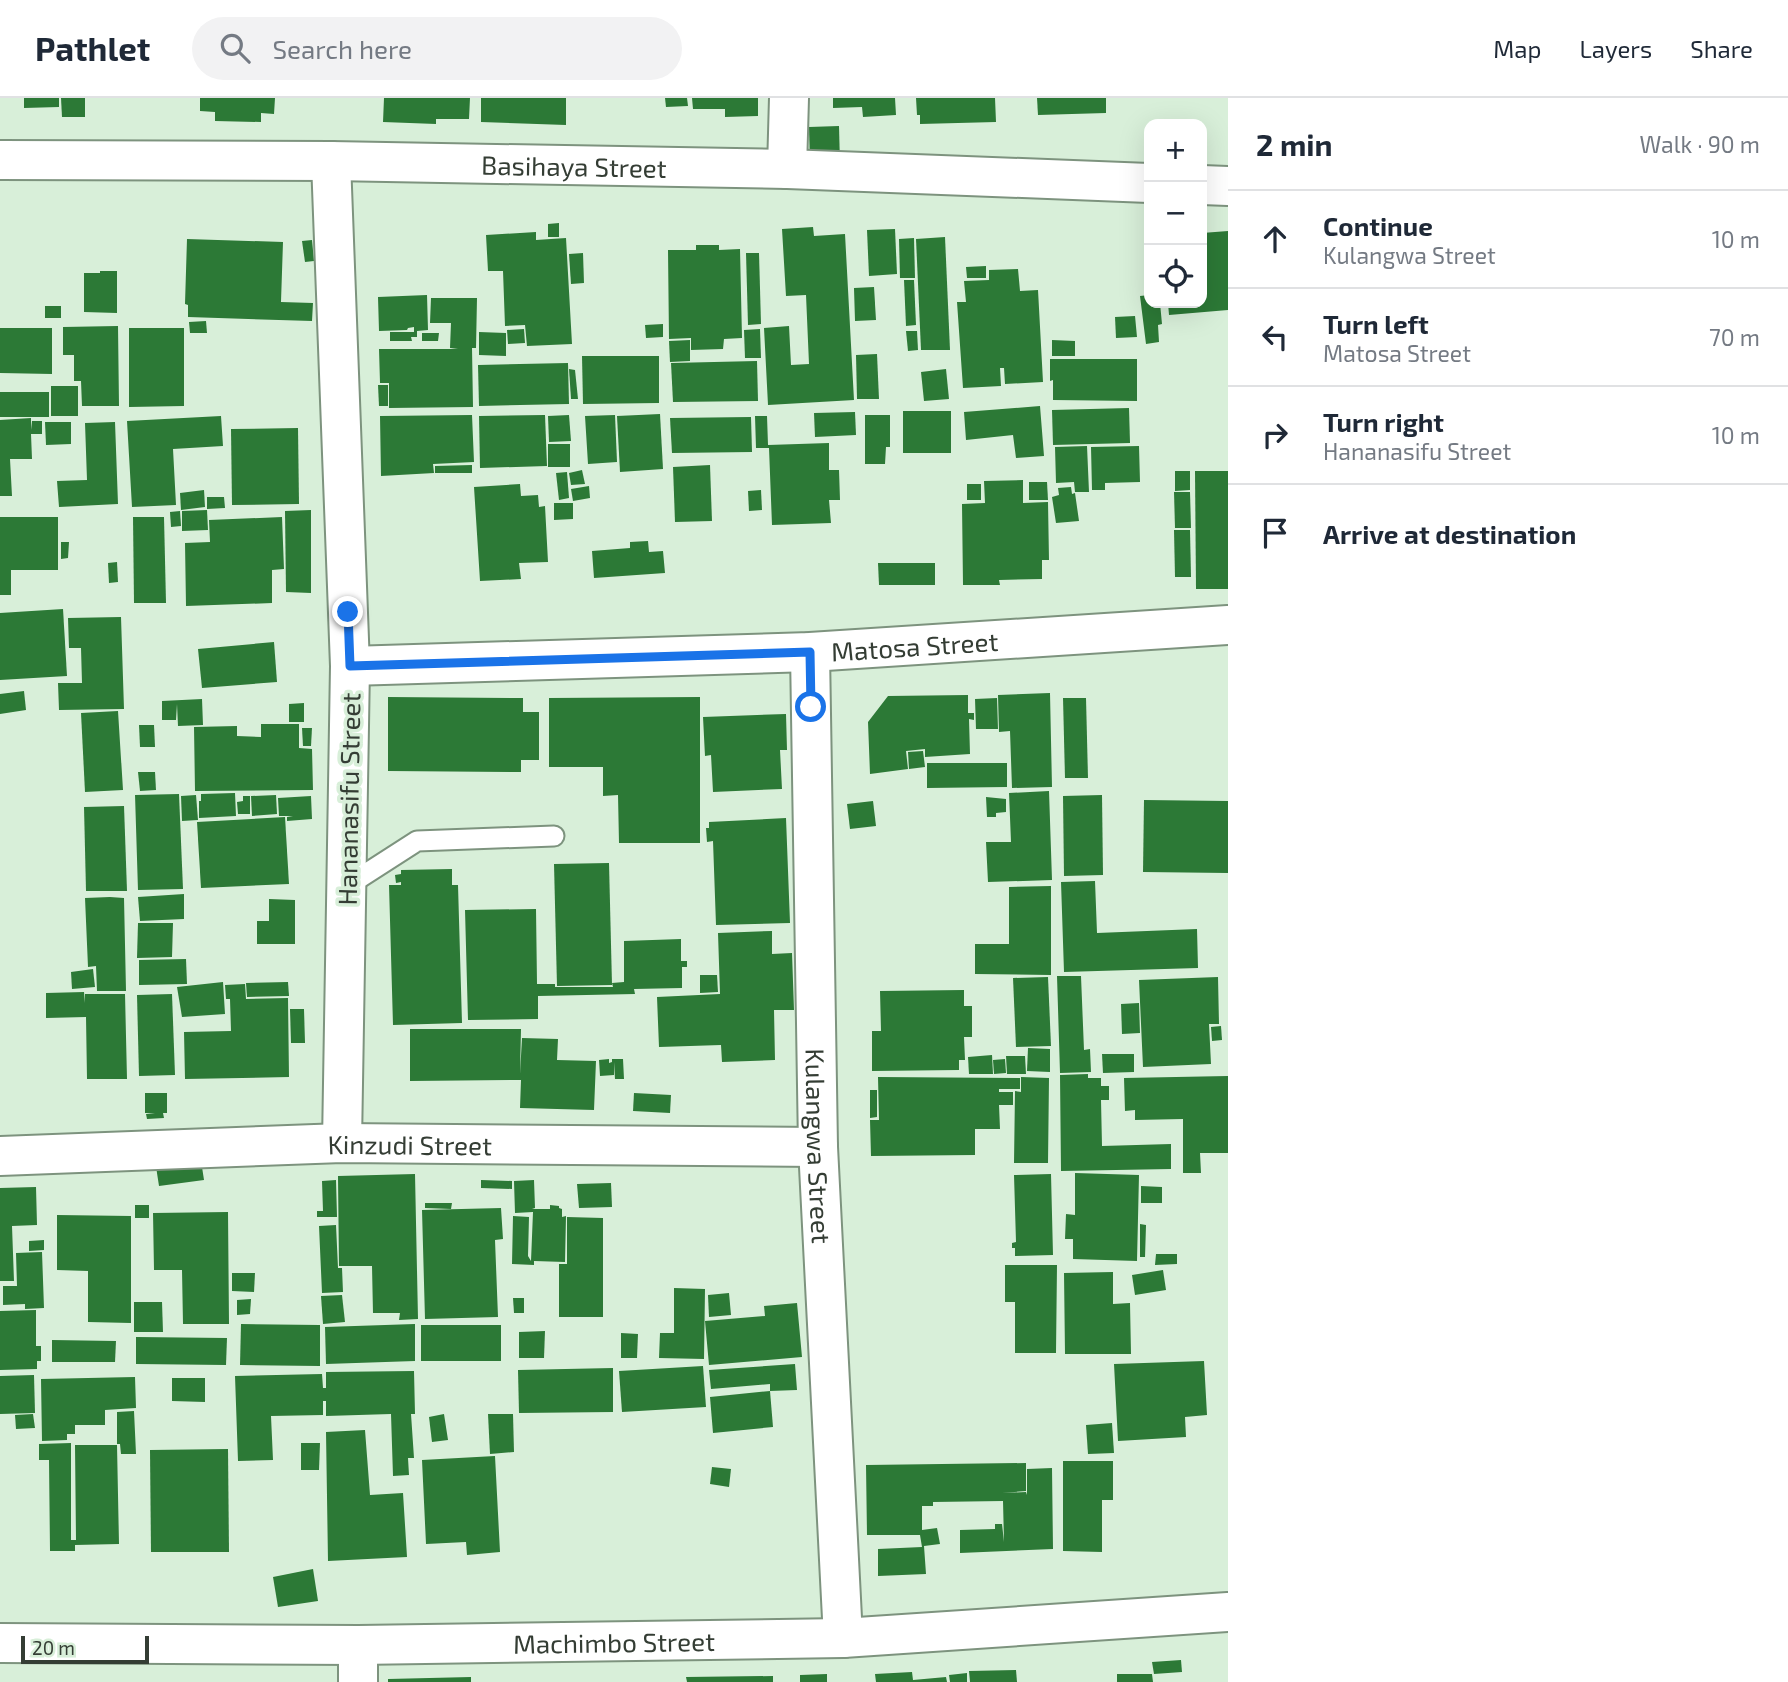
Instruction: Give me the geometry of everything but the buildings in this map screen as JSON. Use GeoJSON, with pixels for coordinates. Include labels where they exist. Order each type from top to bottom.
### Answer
{"type":"FeatureCollection","features":[{"type":"Feature","properties":{"kind":"street"},"geometry":{"type":"LineString","coordinates":[[787,169],[789,98]]}},
{"type":"Feature","properties":{"kind":"street","name":"Basihaya Street"},"geometry":{"type":"LineString","coordinates":[[0,160],[331,161],[787,169],[1144,183]]}},
{"type":"Feature","properties":{"kind":"street","name":"Hananasifu Street"},"geometry":{"type":"LineString","coordinates":[[331,161],[350,666],[342,1143]]}},
{"type":"Feature","properties":{"kind":"street"},"geometry":{"type":"LineString","coordinates":[[1207,185],[1228,186]]}},
{"type":"Feature","properties":{"kind":"street","name":"Matosa Street"},"geometry":{"type":"LineString","coordinates":[[350,666],[810,652],[1228,625]]}},
{"type":"Feature","properties":{"kind":"street","name":"Kulangwa Street"},"geometry":{"type":"LineString","coordinates":[[810,652],[818,1147],[843,1638]]}},
{"type":"Feature","properties":{"kind":"street","name":"Kinzudi Street"},"geometry":{"type":"LineString","coordinates":[[0,1156],[342,1143],[818,1147]]}},
{"type":"Feature","properties":{"kind":"street","name":"Machimbo Street"},"geometry":{"type":"LineString","coordinates":[[0,1643],[358,1663],[843,1638],[1228,1612]]}},
{"type":"Feature","properties":{"kind":"lane"},"geometry":{"type":"LineString","coordinates":[[347,886],[417,841],[554,836]]}},
{"type":"Feature","properties":{"kind":"route"},"geometry":{"type":"LineString","coordinates":[[348,612],[350,666],[810,652],[811,707]]}}]}
